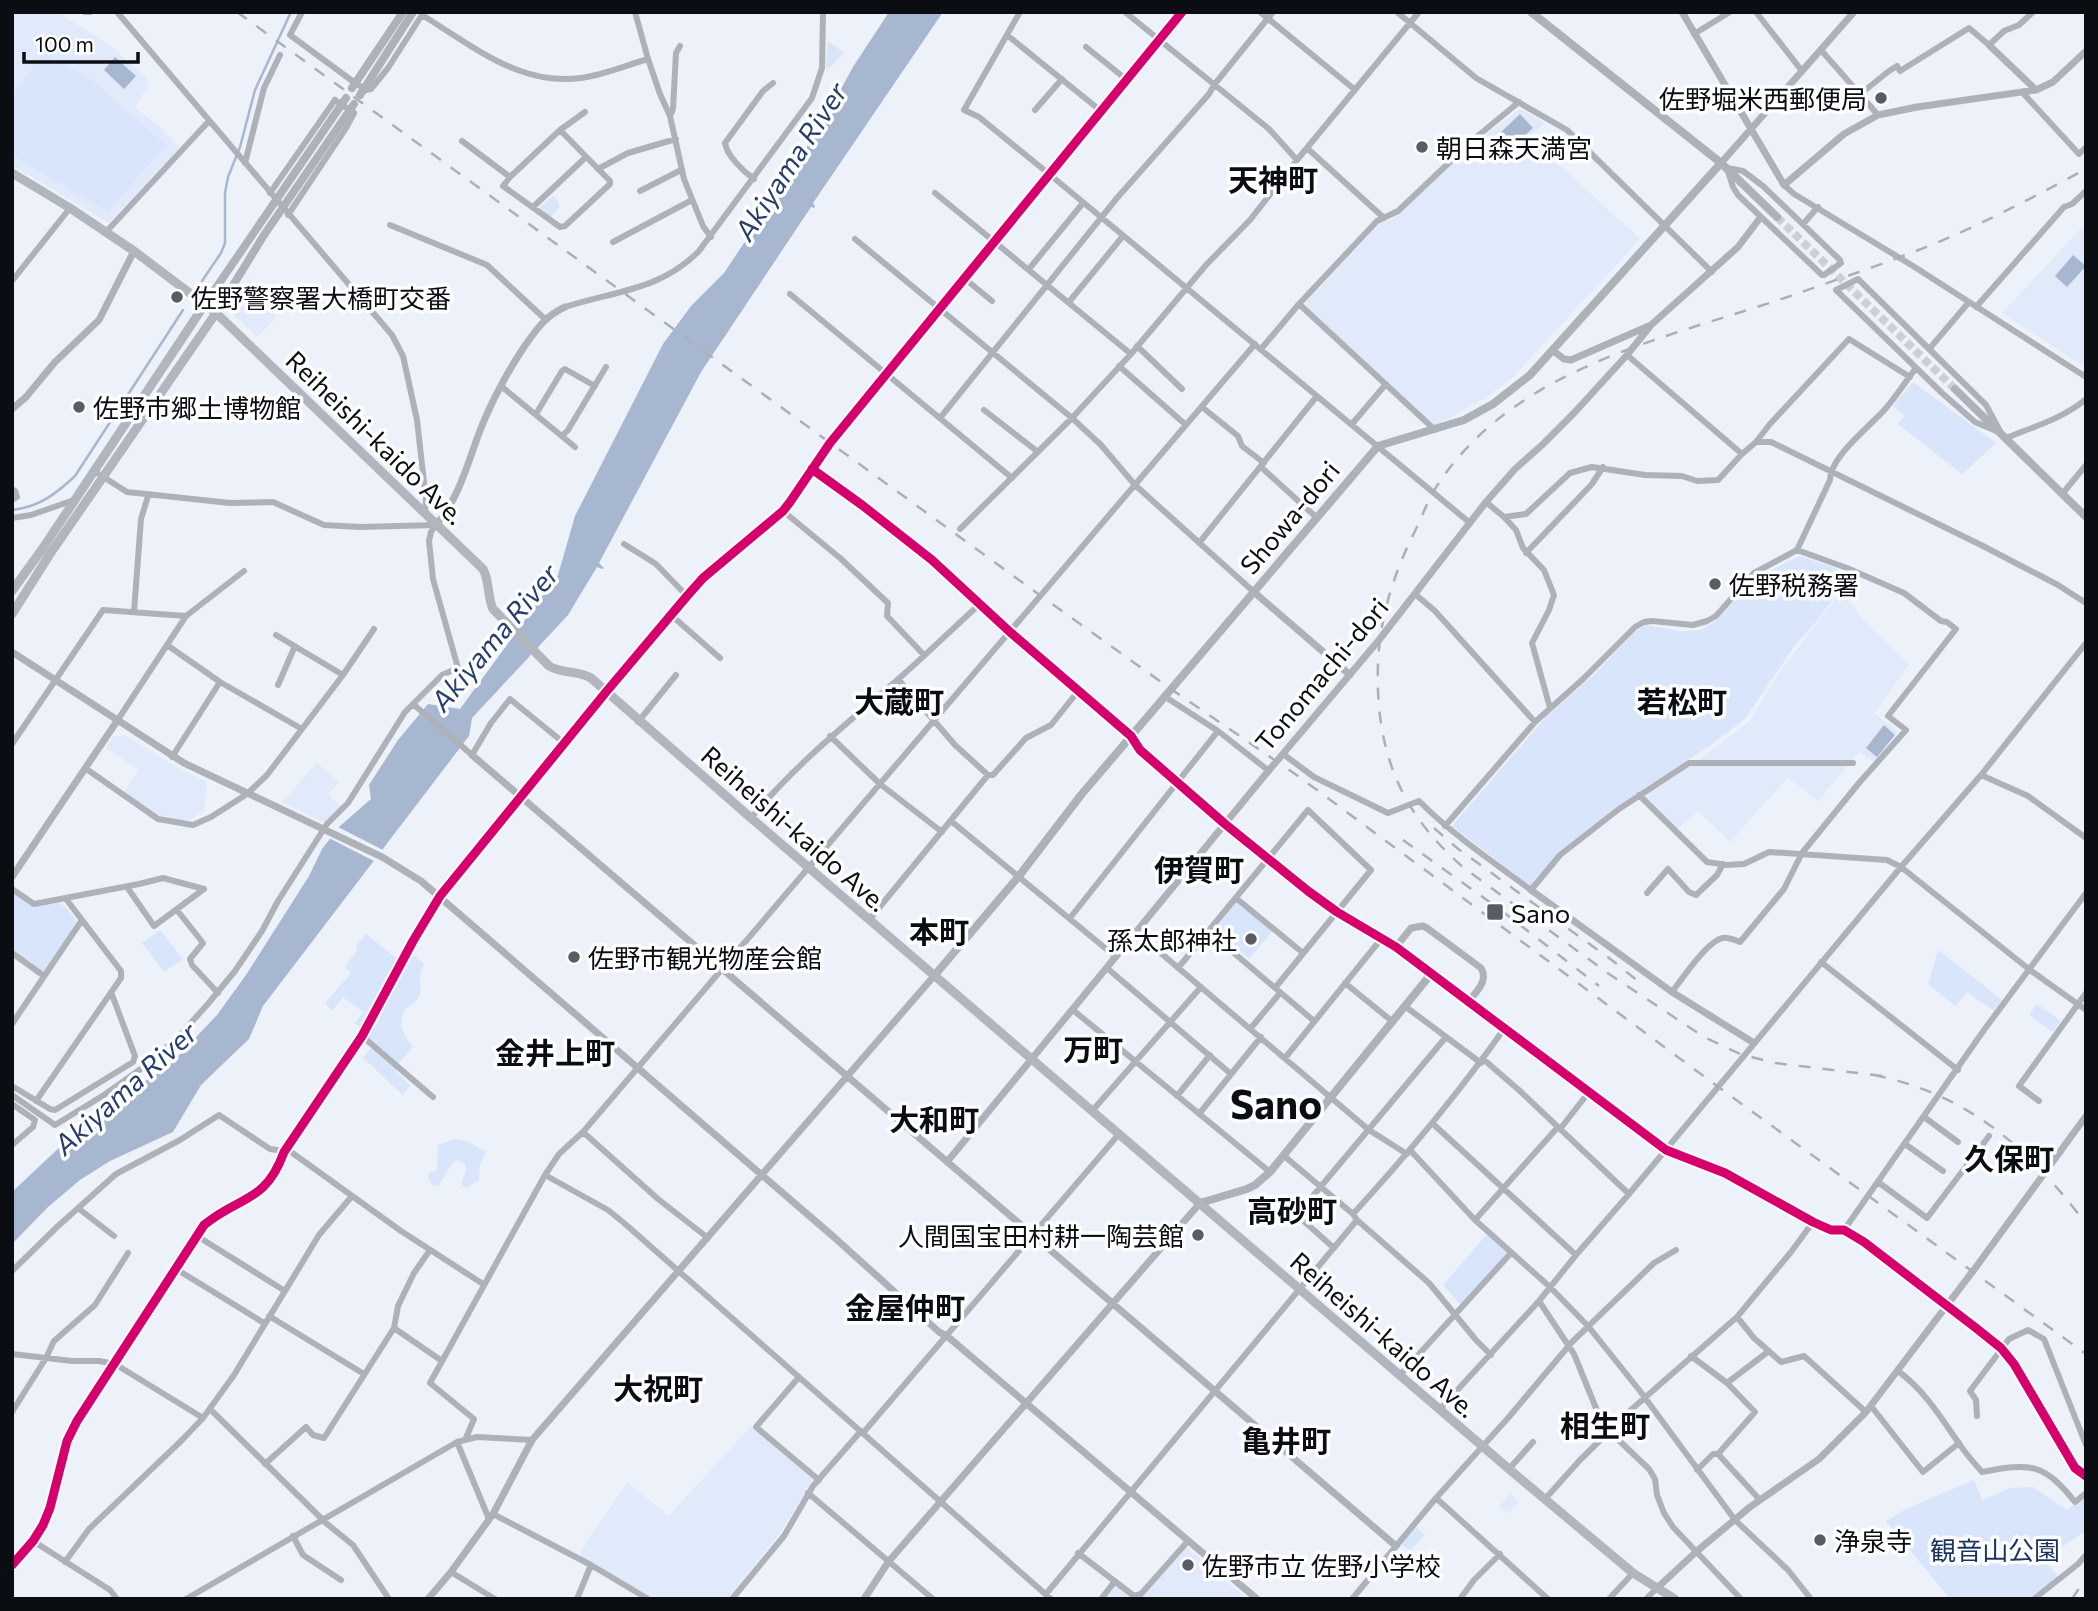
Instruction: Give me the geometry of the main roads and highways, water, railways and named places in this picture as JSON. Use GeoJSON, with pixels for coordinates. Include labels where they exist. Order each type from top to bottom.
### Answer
{"type":"FeatureCollection","features":[{"type":"Feature","properties":{"kind":"main road"},"geometry":{"type":"LineString","coordinates":[[351,84],[403,12]]}},
{"type":"Feature","properties":{"kind":"main road"},"geometry":{"type":"LineString","coordinates":[[363,92],[413,12]]}},
{"type":"Feature","properties":{"kind":"main road"},"geometry":{"type":"LineString","coordinates":[[1531,12],[1724,166],[1777,218]]}},
{"type":"Feature","properties":{"kind":"main road"},"geometry":{"type":"LineString","coordinates":[[12,614],[205,304],[346,98]]}},
{"type":"Feature","properties":{"kind":"main road"},"geometry":{"type":"LineString","coordinates":[[12,592],[75,500],[98,474],[216,313],[285,211],[293,194],[354,108]]}},
{"type":"Feature","properties":{"kind":"main road","name":"Showa-dori"},"geometry":{"type":"LineString","coordinates":[[934,976],[1019,876],[1164,696],[1378,446],[1464,420],[1493,404],[1530,375],[1664,224],[1724,166]]}},
{"type":"Feature","properties":{"kind":"main road","name":"Reiheishi-kaido Ave."},"geometry":{"type":"LineString","coordinates":[[12,173],[134,251],[216,313],[483,569],[489,584],[490,601],[497,615],[544,662],[556,670],[586,675],[1509,1469],[1633,1573],[1675,1599]]}},
{"type":"Feature","properties":{"kind":"main road"},"geometry":{"type":"LineString","coordinates":[[1955,389],[2083,514]]}},
{"type":"Feature","properties":{"kind":"main road"},"geometry":{"type":"LineString","coordinates":[[1200,1203],[1247,1189],[1270,1172],[1431,974]]}},
{"type":"Feature","properties":{"kind":"waterway"},"geometry":{"type":"LineString","coordinates":[[202,281],[225,243],[225,193],[228,177],[240,147],[255,90],[291,12]]}},
{"type":"Feature","properties":{"kind":"waterway"},"geometry":{"type":"LineString","coordinates":[[12,510],[46,499],[75,476],[183,310]]}},
{"type":"Feature","properties":{"kind":"tunnel"},"geometry":{"type":"LineString","coordinates":[[1777,217],[1955,389]]}},
{"type":"Feature","properties":{"kind":"railway"},"geometry":{"type":"LineString","coordinates":[[237,12],[1041,596],[1298,776],[1717,1086],[2086,1354]]}},
{"type":"Feature","properties":{"kind":"railway"},"geometry":{"type":"LineString","coordinates":[[1882,1076],[1775,1063],[1740,1054],[1704,1037],[1609,974],[1464,868],[1442,847],[1407,801],[1387,751],[1378,694],[1379,646],[1385,612],[1401,563],[1435,489],[1468,447],[1507,412],[1551,384],[1598,361],[1648,342],[1799,293],[1931,245],[2086,169]]}},
{"type":"Feature","properties":{"kind":"railway"},"geometry":{"type":"LineString","coordinates":[[1434,828],[1457,848],[1644,986]]}},
{"type":"Feature","properties":{"kind":"railway"},"geometry":{"type":"LineString","coordinates":[[1403,840],[1498,908],[1599,986]]}},
{"type":"Feature","properties":{"kind":"railway"},"geometry":{"type":"LineString","coordinates":[[1874,1075],[1939,1096],[1994,1128],[2042,1172],[2086,1224]]}},
{"type":"Feature","properties":{"kind":"railway"},"geometry":{"type":"LineString","coordinates":[[2072,1599],[2086,1578]]}},
{"type":"Feature","properties":{"kind":"place","name":"佐野堀米西郵便局"},"geometry":{"type":"Point","coordinates":[1881,98]}},
{"type":"Feature","properties":{"kind":"place","name":"朝日森天満宮"},"geometry":{"type":"Point","coordinates":[1422,147]}},
{"type":"Feature","properties":{"kind":"place","name":"佐野警察署大橋町交番"},"geometry":{"type":"Point","coordinates":[177,297]}},
{"type":"Feature","properties":{"kind":"place","name":"佐野市郷土博物館"},"geometry":{"type":"Point","coordinates":[79,407]}},
{"type":"Feature","properties":{"kind":"place","name":"佐野税務署"},"geometry":{"type":"Point","coordinates":[1715,584]}},
{"type":"Feature","properties":{"kind":"place","name":"Sano"},"geometry":{"type":"Point","coordinates":[1495,912]}},
{"type":"Feature","properties":{"kind":"place","name":"孫太郎神社"},"geometry":{"type":"Point","coordinates":[1251,939]}},
{"type":"Feature","properties":{"kind":"place","name":"佐野市観光物産会館"},"geometry":{"type":"Point","coordinates":[574,957]}},
{"type":"Feature","properties":{"kind":"place","name":"人間国宝田村耕一陶芸館"},"geometry":{"type":"Point","coordinates":[1198,1235]}},
{"type":"Feature","properties":{"kind":"place","name":"浄泉寺"},"geometry":{"type":"Point","coordinates":[1820,1540]}},
{"type":"Feature","properties":{"kind":"place","name":"佐野市立 佐野小学校"},"geometry":{"type":"Point","coordinates":[1188,1565]}},
{"type":"Feature","properties":{"kind":"district","name":"天神町"},"geometry":{"type":"Point","coordinates":[1273,178]}},
{"type":"Feature","properties":{"kind":"district","name":"大蔵町"},"geometry":{"type":"Point","coordinates":[899,700]}},
{"type":"Feature","properties":{"kind":"district","name":"若松町"},"geometry":{"type":"Point","coordinates":[1682,700]}},
{"type":"Feature","properties":{"kind":"district","name":"伊賀町"},"geometry":{"type":"Point","coordinates":[1199,868]}},
{"type":"Feature","properties":{"kind":"district","name":"本町"},"geometry":{"type":"Point","coordinates":[939,930]}},
{"type":"Feature","properties":{"kind":"district","name":"万町"},"geometry":{"type":"Point","coordinates":[1093,1048]}},
{"type":"Feature","properties":{"kind":"district","name":"金井上町"},"geometry":{"type":"Point","coordinates":[555,1051]}},
{"type":"Feature","properties":{"kind":"district","name":"Sano"},"geometry":{"type":"Point","coordinates":[1276,1102]}},
{"type":"Feature","properties":{"kind":"district","name":"大和町"},"geometry":{"type":"Point","coordinates":[934,1118]}},
{"type":"Feature","properties":{"kind":"district","name":"久保町"},"geometry":{"type":"Point","coordinates":[2009,1157]}},
{"type":"Feature","properties":{"kind":"district","name":"高砂町"},"geometry":{"type":"Point","coordinates":[1292,1209]}},
{"type":"Feature","properties":{"kind":"district","name":"金屋仲町"},"geometry":{"type":"Point","coordinates":[905,1306]}},
{"type":"Feature","properties":{"kind":"district","name":"大祝町"},"geometry":{"type":"Point","coordinates":[658,1387]}},
{"type":"Feature","properties":{"kind":"district","name":"相生町"},"geometry":{"type":"Point","coordinates":[1605,1424]}},
{"type":"Feature","properties":{"kind":"district","name":"亀井町"},"geometry":{"type":"Point","coordinates":[1286,1439]}},
{"type":"Feature","properties":{"kind":"water label","name":"Akiyama River"},"geometry":{"type":"Point","coordinates":[790,161]}},
{"type":"Feature","properties":{"kind":"water label","name":"Akiyama River"},"geometry":{"type":"Point","coordinates":[494,637]}},
{"type":"Feature","properties":{"kind":"water label","name":"Akiyama River"},"geometry":{"type":"Point","coordinates":[125,1088]}},
{"type":"Feature","properties":{"kind":"park label","name":"観音山公園"},"geometry":{"type":"Point","coordinates":[1995,1549]}}]}
